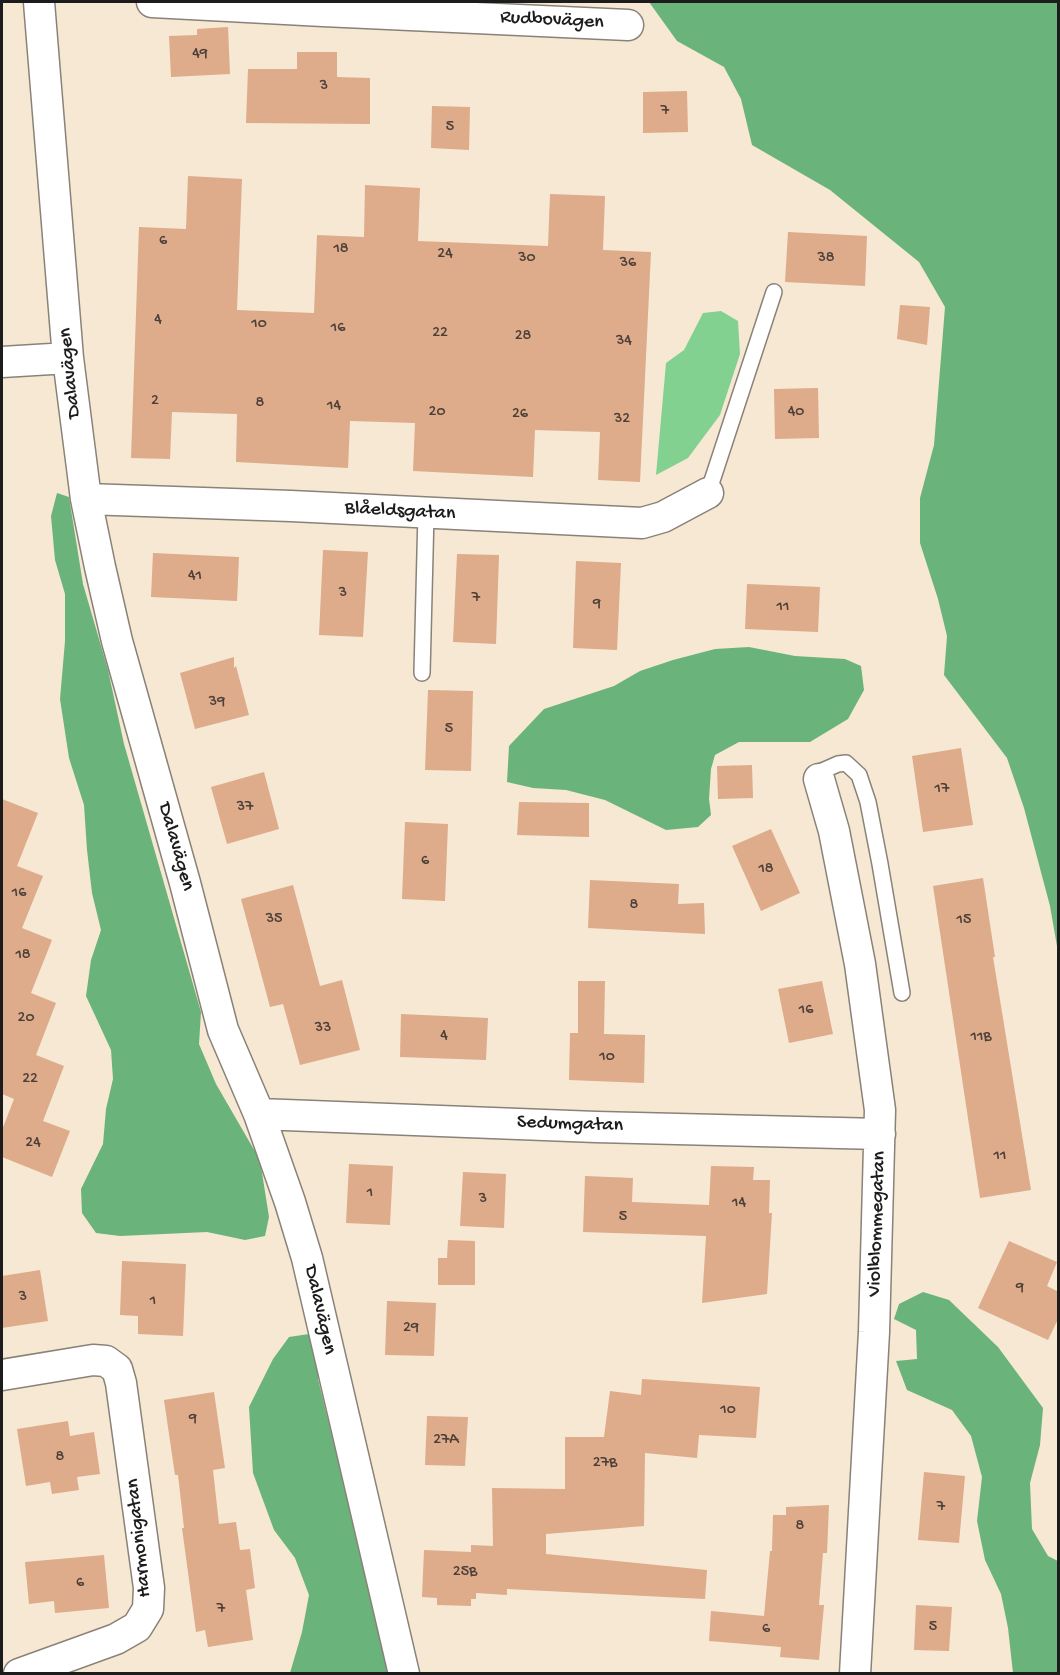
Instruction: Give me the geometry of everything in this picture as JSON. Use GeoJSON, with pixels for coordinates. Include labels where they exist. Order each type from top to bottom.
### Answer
{"type":"FeatureCollection","features":[{"type":"Feature","properties":{"kind":"street","name":"Dalavägen"},"geometry":{"type":"LineString","coordinates":[[39,2],[68,358],[86,499],[117,641],[185,883],[223,1030],[259,1114],[307,1258],[404,1674]]}},
{"type":"Feature","properties":{"kind":"street","name":"Rudbovägen"},"geometry":{"type":"LineString","coordinates":[[153,2],[323,6],[628,25]]}},
{"type":"Feature","properties":{"kind":"street"},"geometry":{"type":"LineString","coordinates":[[2,362],[68,358]]}},
{"type":"Feature","properties":{"kind":"street","name":"Blåeldsgatan"},"geometry":{"type":"LineString","coordinates":[[86,499],[291,506],[642,523],[663,517],[708,493]]}},
{"type":"Feature","properties":{"kind":"street","name":"Violblommegatan"},"geometry":{"type":"LineString","coordinates":[[819,779],[834,831],[860,963],[880,1110],[874,1332],[855,1674]]}},
{"type":"Feature","properties":{"kind":"street","name":"Sedumgatan"},"geometry":{"type":"LineString","coordinates":[[259,1114],[880,1134]]}},
{"type":"Feature","properties":{"kind":"street","name":"Harmonigatan"},"geometry":{"type":"LineString","coordinates":[[2,1375],[93,1359],[106,1361],[117,1369],[121,1383],[149,1588],[148,1609],[137,1627],[116,1639],[19,1674]]}},
{"type":"Feature","properties":{"kind":"lane"},"geometry":{"type":"LineString","coordinates":[[708,493],[774,292]]}},
{"type":"Feature","properties":{"kind":"lane"},"geometry":{"type":"LineString","coordinates":[[422,673],[426,513]]}},
{"type":"Feature","properties":{"kind":"lane"},"geometry":{"type":"LineString","coordinates":[[819,779],[822,771],[846,763],[859,775],[868,802],[902,993]]}},
{"type":"Feature","properties":{"kind":"green space"},"geometry":{"type":"Polygon","coordinates":[[[649,2],[1058,2],[1058,952],[1050,906],[1024,808],[1007,758],[944,675],[947,636],[920,543],[920,498],[934,445],[945,307],[919,262],[830,190],[752,145],[741,99],[724,67],[677,41],[649,2]]]}},
{"type":"Feature","properties":{"kind":"green space"},"geometry":{"type":"Polygon","coordinates":[[[721,311],[738,321],[740,354],[720,415],[688,458],[656,475],[666,363],[684,350],[703,313],[721,311]]]}},
{"type":"Feature","properties":{"kind":"green space"},"geometry":{"type":"Polygon","coordinates":[[[57,493],[69,497],[83,584],[108,670],[124,744],[201,1012],[199,1044],[216,1084],[260,1160],[269,1217],[265,1236],[245,1240],[207,1232],[120,1236],[96,1233],[82,1213],[81,1189],[103,1144],[106,1109],[113,1079],[111,1050],[86,996],[91,960],[101,930],[92,893],[84,805],[69,758],[60,699],[65,641],[65,594],[55,560],[51,516],[57,493]]]}},
{"type":"Feature","properties":{"kind":"green space"},"geometry":{"type":"Polygon","coordinates":[[[749,647],[795,656],[845,659],[861,666],[864,690],[848,719],[810,742],[739,742],[715,755],[711,769],[709,799],[711,815],[698,827],[666,830],[605,800],[566,790],[533,788],[507,782],[509,746],[544,709],[614,686],[640,671],[673,660],[715,649],[749,647]]]}},
{"type":"Feature","properties":{"kind":"green space"},"geometry":{"type":"Polygon","coordinates":[[[923,1292],[949,1300],[998,1347],[1043,1408],[1040,1445],[1030,1483],[1032,1529],[1048,1556],[1058,1561],[1058,1673],[1013,1673],[1008,1628],[1001,1594],[985,1560],[977,1521],[982,1477],[971,1436],[952,1410],[907,1390],[896,1361],[917,1359],[916,1330],[894,1319],[899,1304],[923,1292]]]}},
{"type":"Feature","properties":{"kind":"green space"},"geometry":{"type":"Polygon","coordinates":[[[309,1334],[321,1359],[318,1379],[333,1440],[358,1517],[393,1673],[290,1673],[302,1632],[309,1595],[295,1558],[274,1530],[253,1473],[249,1407],[273,1359],[289,1337],[309,1334]]]}},
{"type":"Feature","properties":{"kind":"building"},"geometry":{"type":"Polygon","coordinates":[[[228,27],[230,74],[171,77],[169,36],[197,35],[197,29],[228,27]]]}},
{"type":"Feature","properties":{"kind":"building"},"geometry":{"type":"Polygon","coordinates":[[[297,52],[337,52],[337,77],[370,78],[370,124],[246,123],[248,69],[297,69],[297,52]]]}},
{"type":"Feature","properties":{"kind":"building"},"geometry":{"type":"Polygon","coordinates":[[[687,91],[688,132],[643,133],[643,92],[687,91]]]}},
{"type":"Feature","properties":{"kind":"building"},"geometry":{"type":"Polygon","coordinates":[[[432,106],[470,107],[469,150],[431,148],[432,106]]]}},
{"type":"Feature","properties":{"kind":"building"},"geometry":{"type":"Polygon","coordinates":[[[188,176],[242,179],[237,310],[314,313],[317,235],[364,237],[365,185],[420,188],[418,241],[548,246],[550,194],[605,196],[603,250],[651,252],[640,482],[598,480],[600,432],[535,430],[533,477],[413,471],[415,423],[350,421],[348,468],[236,462],[237,414],[172,412],[170,459],[131,458],[139,227],[186,229],[188,176]]]}},
{"type":"Feature","properties":{"kind":"building"},"geometry":{"type":"Polygon","coordinates":[[[788,232],[867,236],[865,286],[785,282],[788,232]]]}},
{"type":"Feature","properties":{"kind":"building"},"geometry":{"type":"Polygon","coordinates":[[[900,305],[930,307],[927,345],[897,339],[900,305]]]}},
{"type":"Feature","properties":{"kind":"building"},"geometry":{"type":"Polygon","coordinates":[[[818,388],[819,438],[775,439],[774,389],[818,388]]]}},
{"type":"Feature","properties":{"kind":"building"},"geometry":{"type":"Polygon","coordinates":[[[323,550],[368,552],[363,637],[319,635],[323,550]]]}},
{"type":"Feature","properties":{"kind":"building"},"geometry":{"type":"Polygon","coordinates":[[[153,553],[239,557],[237,601],[151,597],[153,553]]]}},
{"type":"Feature","properties":{"kind":"building"},"geometry":{"type":"Polygon","coordinates":[[[457,554],[499,555],[496,644],[453,642],[457,554]]]}},
{"type":"Feature","properties":{"kind":"building"},"geometry":{"type":"Polygon","coordinates":[[[576,561],[621,563],[617,650],[573,648],[576,561]]]}},
{"type":"Feature","properties":{"kind":"building"},"geometry":{"type":"Polygon","coordinates":[[[747,584],[820,587],[818,632],[745,629],[747,584]]]}},
{"type":"Feature","properties":{"kind":"building"},"geometry":{"type":"Polygon","coordinates":[[[234,657],[234,668],[236,666],[249,715],[195,729],[180,673],[234,657]]]}},
{"type":"Feature","properties":{"kind":"building"},"geometry":{"type":"Polygon","coordinates":[[[428,690],[473,691],[471,771],[425,770],[428,690]]]}},
{"type":"Feature","properties":{"kind":"building"},"geometry":{"type":"Polygon","coordinates":[[[961,748],[973,825],[923,832],[912,756],[961,748]]]}},
{"type":"Feature","properties":{"kind":"building"},"geometry":{"type":"Polygon","coordinates":[[[752,765],[753,798],[718,799],[717,766],[752,765]]]}},
{"type":"Feature","properties":{"kind":"building"},"geometry":{"type":"Polygon","coordinates":[[[264,772],[279,829],[227,844],[211,787],[264,772]]]}},
{"type":"Feature","properties":{"kind":"building"},"geometry":{"type":"Polygon","coordinates":[[[2,799],[38,813],[17,866],[43,876],[22,928],[52,940],[31,993],[56,1003],[36,1055],[64,1066],[43,1121],[70,1131],[52,1177],[2,1157],[2,1130],[14,1099],[2,1094],[2,799]]]}},
{"type":"Feature","properties":{"kind":"building"},"geometry":{"type":"Polygon","coordinates":[[[519,802],[589,803],[589,837],[517,835],[519,802]]]}},
{"type":"Feature","properties":{"kind":"building"},"geometry":{"type":"Polygon","coordinates":[[[405,822],[448,824],[445,901],[402,899],[405,822]]]}},
{"type":"Feature","properties":{"kind":"building"},"geometry":{"type":"Polygon","coordinates":[[[771,829],[800,893],[761,911],[732,846],[771,829]]]}},
{"type":"Feature","properties":{"kind":"building"},"geometry":{"type":"Polygon","coordinates":[[[983,878],[995,957],[993,957],[1031,1190],[980,1198],[933,886],[983,878]]]}},
{"type":"Feature","properties":{"kind":"building"},"geometry":{"type":"Polygon","coordinates":[[[590,880],[679,884],[678,904],[704,903],[705,934],[588,928],[590,880]]]}},
{"type":"Feature","properties":{"kind":"building"},"geometry":{"type":"Polygon","coordinates":[[[293,885],[320,986],[342,980],[360,1050],[300,1065],[283,1004],[270,1007],[241,899],[293,885]]]}},
{"type":"Feature","properties":{"kind":"building"},"geometry":{"type":"Polygon","coordinates":[[[578,981],[605,981],[604,1034],[645,1035],[644,1083],[569,1080],[570,1033],[578,1033],[578,981]]]}},
{"type":"Feature","properties":{"kind":"building"},"geometry":{"type":"Polygon","coordinates":[[[822,981],[833,1034],[789,1043],[778,989],[822,981]]]}},
{"type":"Feature","properties":{"kind":"building"},"geometry":{"type":"Polygon","coordinates":[[[401,1014],[488,1018],[486,1060],[400,1057],[401,1014]]]}},
{"type":"Feature","properties":{"kind":"building"},"geometry":{"type":"Polygon","coordinates":[[[349,1164],[393,1166],[390,1225],[346,1223],[349,1164]]]}},
{"type":"Feature","properties":{"kind":"building"},"geometry":{"type":"Polygon","coordinates":[[[711,1166],[754,1167],[753,1180],[770,1180],[769,1213],[772,1213],[767,1294],[702,1303],[706,1236],[583,1232],[585,1176],[633,1178],[632,1202],[709,1205],[711,1166]]]}},
{"type":"Feature","properties":{"kind":"building"},"geometry":{"type":"Polygon","coordinates":[[[463,1172],[506,1174],[504,1228],[460,1226],[463,1172]]]}},
{"type":"Feature","properties":{"kind":"building"},"geometry":{"type":"Polygon","coordinates":[[[448,1240],[475,1241],[475,1285],[438,1285],[438,1258],[447,1258],[448,1240]]]}},
{"type":"Feature","properties":{"kind":"building"},"geometry":{"type":"Polygon","coordinates":[[[1009,1241],[1057,1262],[1047,1286],[1059,1292],[1059,1317],[1048,1340],[978,1308],[1009,1241]]]}},
{"type":"Feature","properties":{"kind":"building"},"geometry":{"type":"Polygon","coordinates":[[[122,1261],[186,1264],[183,1336],[138,1334],[138,1316],[120,1315],[122,1261]]]}},
{"type":"Feature","properties":{"kind":"building"},"geometry":{"type":"Polygon","coordinates":[[[40,1270],[48,1321],[2,1328],[2,1276],[40,1270]]]}},
{"type":"Feature","properties":{"kind":"building"},"geometry":{"type":"Polygon","coordinates":[[[387,1301],[436,1303],[434,1356],[385,1355],[387,1301]]]}},
{"type":"Feature","properties":{"kind":"building"},"geometry":{"type":"Polygon","coordinates":[[[642,1379],[760,1387],[756,1438],[699,1435],[697,1458],[645,1453],[644,1526],[546,1534],[546,1554],[707,1570],[705,1599],[507,1589],[507,1595],[476,1593],[476,1599],[471,1599],[471,1606],[437,1605],[437,1598],[422,1597],[424,1550],[471,1552],[471,1545],[493,1546],[492,1488],[565,1489],[565,1437],[604,1437],[610,1391],[641,1395],[642,1379]]]}},
{"type":"Feature","properties":{"kind":"building"},"geometry":{"type":"Polygon","coordinates":[[[214,1392],[225,1468],[213,1470],[219,1524],[236,1522],[240,1550],[250,1549],[255,1588],[246,1590],[253,1640],[208,1647],[205,1630],[196,1632],[182,1528],[184,1528],[178,1475],[175,1475],[164,1400],[214,1392]]]}},
{"type":"Feature","properties":{"kind":"building"},"geometry":{"type":"Polygon","coordinates":[[[427,1416],[468,1417],[465,1466],[425,1465],[427,1416]]]}},
{"type":"Feature","properties":{"kind":"building"},"geometry":{"type":"Polygon","coordinates":[[[68,1421],[70,1436],[94,1432],[100,1474],[77,1477],[79,1490],[52,1494],[50,1482],[26,1486],[17,1429],[68,1421]]]}},
{"type":"Feature","properties":{"kind":"building"},"geometry":{"type":"Polygon","coordinates":[[[924,1472],[965,1476],[959,1543],[918,1540],[924,1472]]]}},
{"type":"Feature","properties":{"kind":"building"},"geometry":{"type":"Polygon","coordinates":[[[829,1505],[827,1553],[823,1553],[819,1605],[824,1605],[819,1660],[780,1657],[781,1647],[709,1641],[711,1611],[764,1616],[770,1551],[772,1551],[773,1515],[786,1515],[786,1507],[829,1505]]]}},
{"type":"Feature","properties":{"kind":"building"},"geometry":{"type":"Polygon","coordinates":[[[104,1555],[109,1608],[55,1613],[54,1601],[29,1604],[25,1562],[104,1555]]]}},
{"type":"Feature","properties":{"kind":"building"},"geometry":{"type":"Polygon","coordinates":[[[916,1605],[952,1607],[949,1651],[914,1650],[916,1605]]]}}]}
